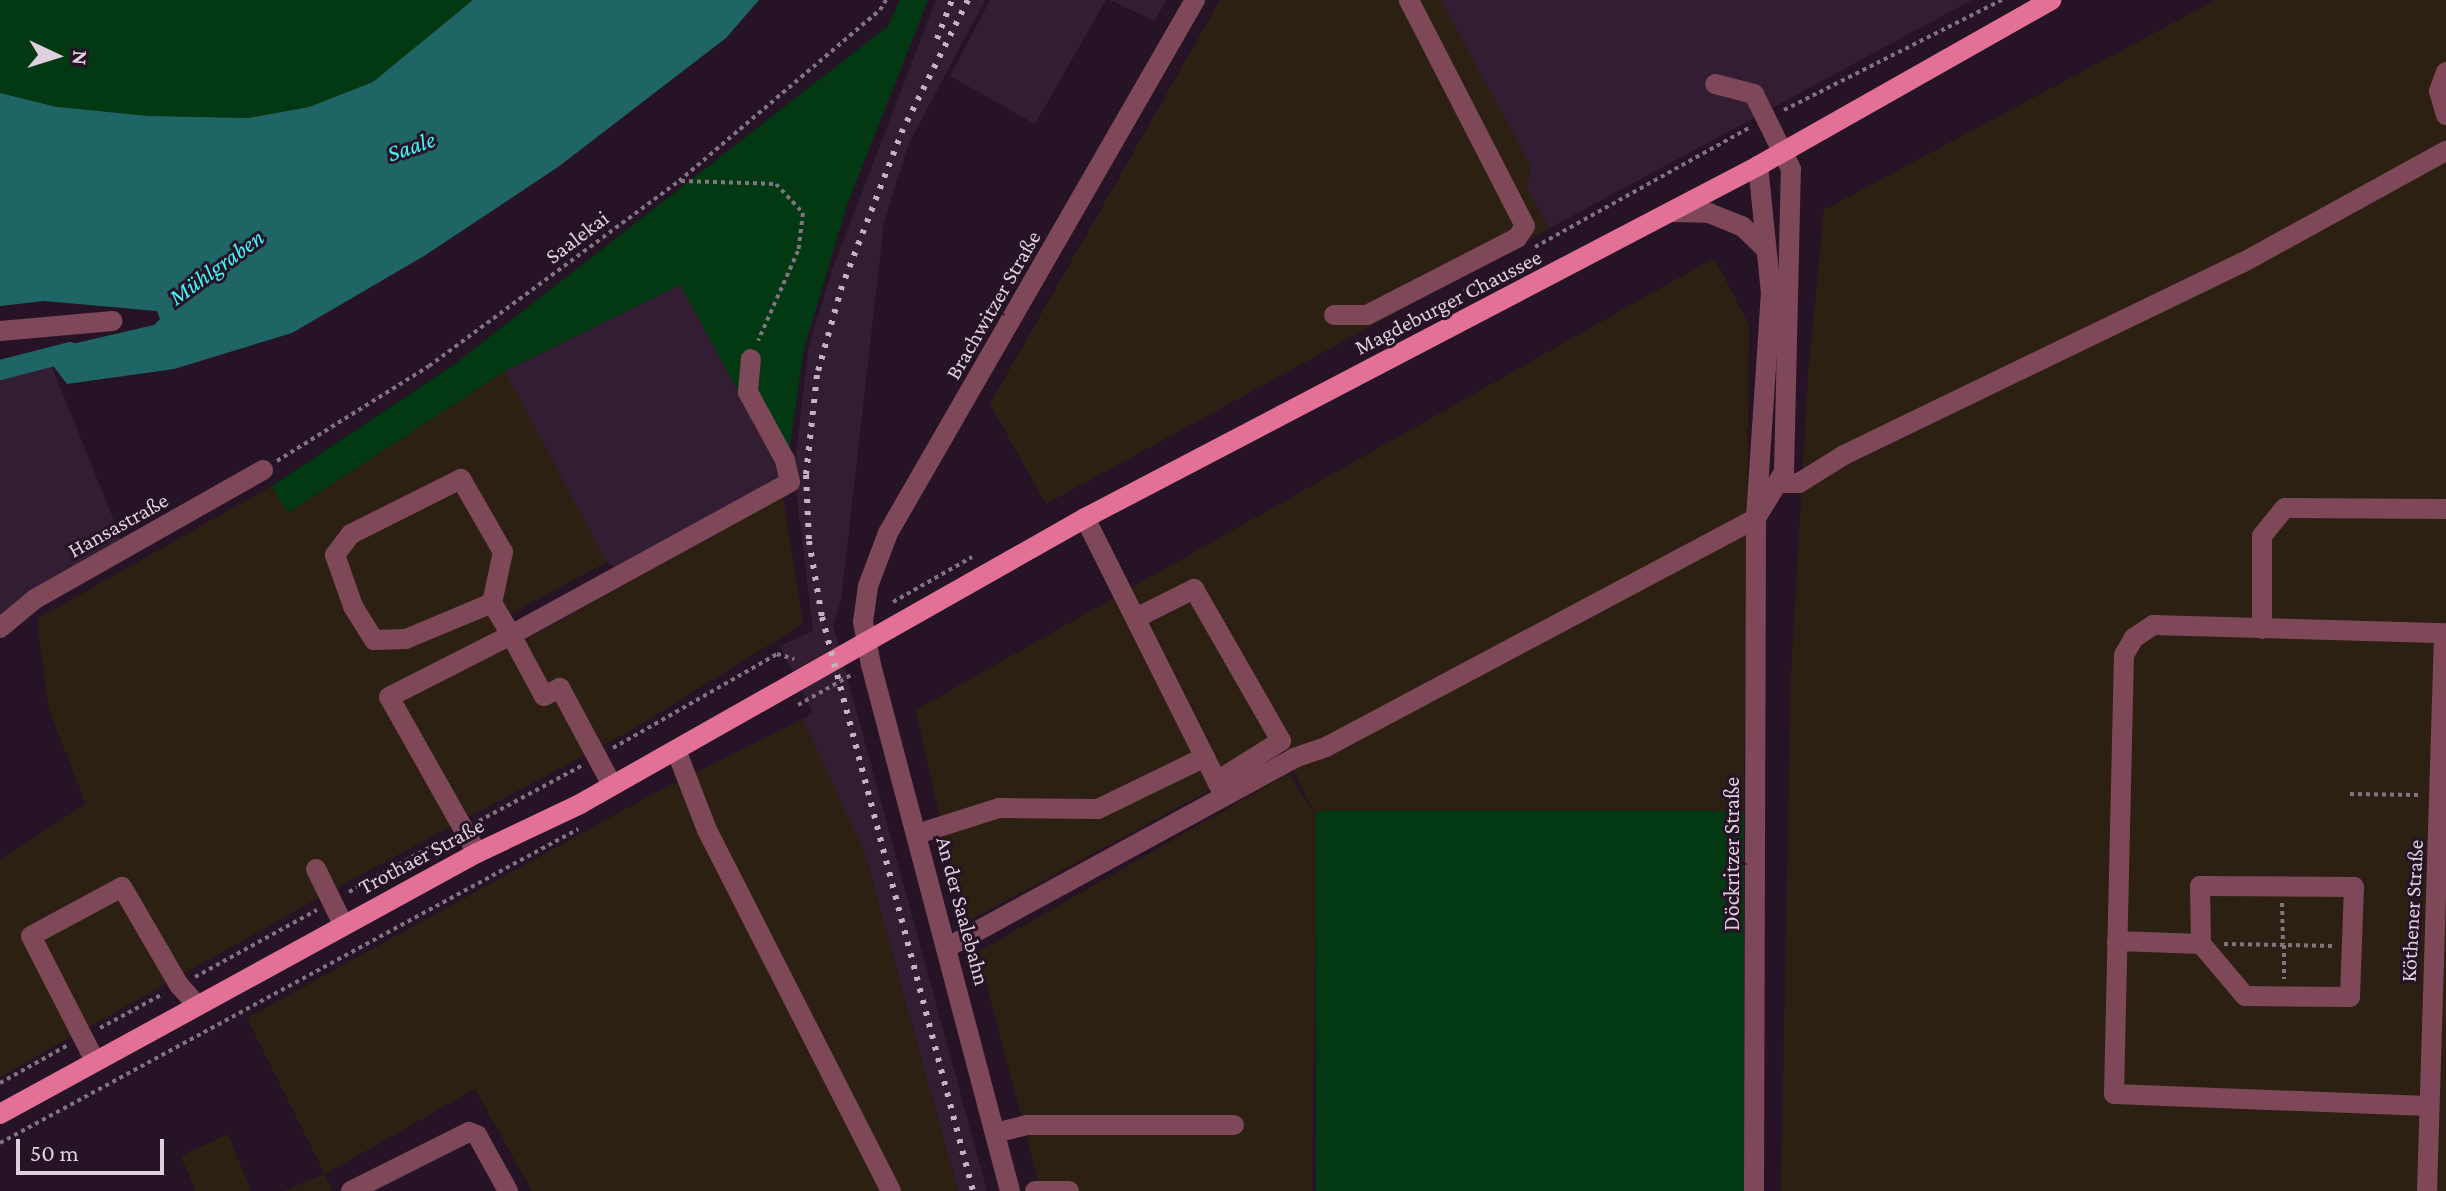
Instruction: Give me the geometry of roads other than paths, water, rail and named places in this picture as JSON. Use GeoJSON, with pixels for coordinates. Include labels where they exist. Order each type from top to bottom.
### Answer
{"type":"FeatureCollection","features":[{"type":"Feature","properties":{"kind":"main road","name":"Magdeburger Chaussee"},"geometry":{"type":"LineString","coordinates":[[869,654],[1085,518],[1758,166],[2051,0]]}},
{"type":"Feature","properties":{"kind":"main road","name":"Trothaer Straße"},"geometry":{"type":"LineString","coordinates":[[0,1114],[196,1004],[477,853],[869,654]]}},
{"type":"Feature","properties":{"kind":"street","name":"Brachwitzer Straße"},"geometry":{"type":"LineString","coordinates":[[869,654],[863,622],[868,586],[888,533],[1195,0]]}},
{"type":"Feature","properties":{"kind":"street"},"geometry":{"type":"LineString","coordinates":[[1334,315],[1367,315],[1517,238],[1525,226],[1409,0]]}},
{"type":"Feature","properties":{"kind":"street"},"geometry":{"type":"LineString","coordinates":[[2446,72],[2439,91],[2446,115]]}},
{"type":"Feature","properties":{"kind":"street"},"geometry":{"type":"LineString","coordinates":[[948,947],[1221,789],[1326,747],[1756,518],[1781,483],[1791,169],[1769,117],[1754,94],[1715,84]]}},
{"type":"Feature","properties":{"kind":"street"},"geometry":{"type":"LineString","coordinates":[[1781,483],[1799,483],[1844,455],[2229,270],[2446,151]]}},
{"type":"Feature","properties":{"kind":"street","name":"Döckritzer Straße"},"geometry":{"type":"LineString","coordinates":[[1754,1191],[1756,518],[1771,293],[1758,166]]}},
{"type":"Feature","properties":{"kind":"street"},"geometry":{"type":"LineString","coordinates":[[1670,212],[1709,213],[1731,222],[1766,249]]}},
{"type":"Feature","properties":{"kind":"street"},"geometry":{"type":"LineString","coordinates":[[0,331],[113,321]]}},
{"type":"Feature","properties":{"kind":"street"},"geometry":{"type":"LineString","coordinates":[[477,853],[389,697],[511,635],[790,482],[785,460],[748,392],[751,359]]}},
{"type":"Feature","properties":{"kind":"street","name":"Hansastraße"},"geometry":{"type":"LineString","coordinates":[[0,628],[35,599],[263,470]]}},
{"type":"Feature","properties":{"kind":"street"},"geometry":{"type":"LineString","coordinates":[[492,603],[406,639],[374,640],[353,606],[335,555],[351,534],[461,479],[503,552],[492,603],[544,696],[560,688],[612,785]]}},
{"type":"Feature","properties":{"kind":"street"},"geometry":{"type":"LineString","coordinates":[[2262,629],[2262,536],[2285,508],[2446,509]]}},
{"type":"Feature","properties":{"kind":"street"},"geometry":{"type":"LineString","coordinates":[[1085,518],[1221,789]]}},
{"type":"Feature","properties":{"kind":"street"},"geometry":{"type":"LineString","coordinates":[[1136,618],[1194,589],[1281,741],[1221,789]]}},
{"type":"Feature","properties":{"kind":"street"},"geometry":{"type":"LineString","coordinates":[[2427,1106],[2114,1094],[2124,655],[2134,638],[2153,625],[2445,633]]}},
{"type":"Feature","properties":{"kind":"street","name":"Köthener Straße"},"geometry":{"type":"LineString","coordinates":[[2427,1191],[2427,1106],[2445,633]]}},
{"type":"Feature","properties":{"kind":"street","name":"An der Saalebahn"},"geometry":{"type":"LineString","coordinates":[[869,654],[1010,1191]]}},
{"type":"Feature","properties":{"kind":"street"},"geometry":{"type":"LineString","coordinates":[[676,750],[707,830],[891,1191]]}},
{"type":"Feature","properties":{"kind":"street"},"geometry":{"type":"LineString","coordinates":[[917,834],[999,808],[1098,809],[1205,757]]}},
{"type":"Feature","properties":{"kind":"street"},"geometry":{"type":"LineString","coordinates":[[316,869],[343,924]]}},
{"type":"Feature","properties":{"kind":"street"},"geometry":{"type":"LineString","coordinates":[[2117,941],[2201,944],[2245,996],[2350,997],[2354,887],[2200,886],[2201,944]]}},
{"type":"Feature","properties":{"kind":"street"},"geometry":{"type":"LineString","coordinates":[[95,1061],[31,936],[122,887],[179,985],[196,1004]]}},
{"type":"Feature","properties":{"kind":"street"},"geometry":{"type":"LineString","coordinates":[[995,1133],[1027,1125],[1234,1125]]}},
{"type":"Feature","properties":{"kind":"street"},"geometry":{"type":"LineString","coordinates":[[351,1191],[469,1132],[477,1135],[508,1191]]}},
{"type":"Feature","properties":{"kind":"street"},"geometry":{"type":"LineString","coordinates":[[1035,1191],[1069,1191]]}},
{"type":"Feature","properties":{"kind":"water","name":"Saale"},"geometry":{"type":"Polygon","coordinates":[[[473,0],[759,0],[726,38],[558,167],[424,256],[292,333],[174,369],[67,384],[42,351],[154,325],[160,319],[157,311],[44,301],[0,306],[0,93],[57,107],[149,116],[248,118],[309,107],[373,82],[473,0]]]}},
{"type":"Feature","properties":{"kind":"waterway","name":"Mühlgraben"},"geometry":{"type":"LineString","coordinates":[[0,370],[70,352]]}},
{"type":"Feature","properties":{"kind":"railway"},"geometry":{"type":"LineString","coordinates":[[937,39],[952,0]]}},
{"type":"Feature","properties":{"kind":"railway"},"geometry":{"type":"LineString","coordinates":[[968,0],[903,129],[842,286],[817,375],[806,475],[809,541],[822,617],[973,1191]]}}]}
